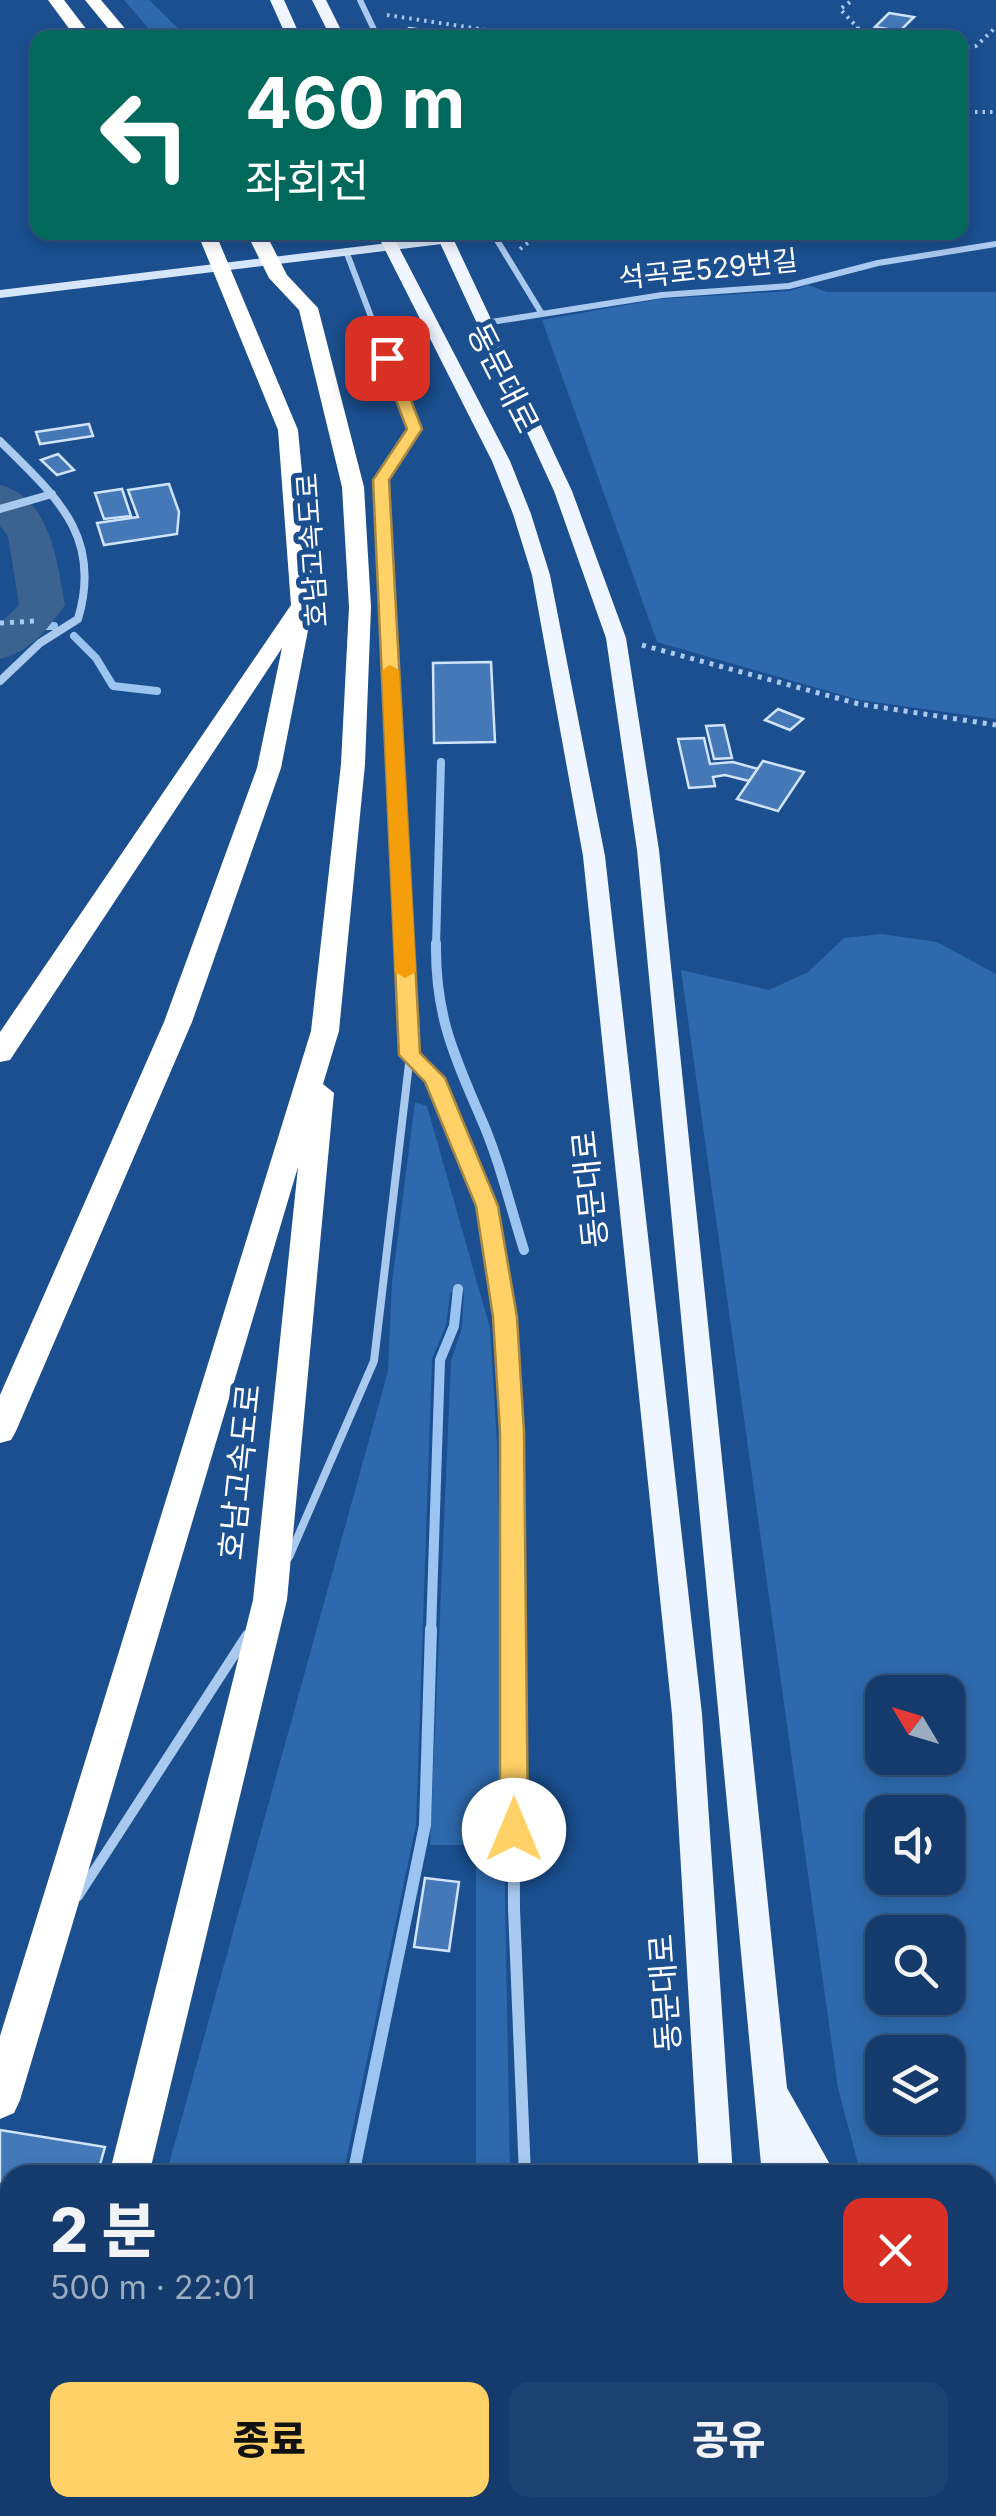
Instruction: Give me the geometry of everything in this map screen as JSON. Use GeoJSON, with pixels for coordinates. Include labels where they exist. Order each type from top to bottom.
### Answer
{"type":"FeatureCollection","features":[{"type":"Feature","properties":{"kind":"highway"},"geometry":{"type":"LineString","coordinates":[[56,0],[79,30]]}},
{"type":"Feature","properties":{"kind":"highway"},"geometry":{"type":"LineString","coordinates":[[93,0],[119,30]]}},
{"type":"Feature","properties":{"kind":"highway","name":"호남고속도로"},"geometry":{"type":"LineString","coordinates":[[131,2165],[270,1600],[353,764],[360,607],[353,487],[308,308],[279,278],[259,240]]}},
{"type":"Feature","properties":{"kind":"highway","name":"호남고속도로"},"geometry":{"type":"LineString","coordinates":[[0,1431],[178,1022],[269,768],[303,600],[288,430],[232,286],[210,241]]}},
{"type":"Feature","properties":{"kind":"highway","name":"호남고속도로"},"geometry":{"type":"LineString","coordinates":[[0,1054],[303,600]]}},
{"type":"Feature","properties":{"kind":"highway","name":"호남고속도로"},"geometry":{"type":"LineString","coordinates":[[0,2100],[326,1031],[353,764]]}},
{"type":"Feature","properties":{"kind":"main road"},"geometry":{"type":"LineString","coordinates":[[276,0],[290,30]]}},
{"type":"Feature","properties":{"kind":"main road"},"geometry":{"type":"LineString","coordinates":[[319,0],[334,30]]}},
{"type":"Feature","properties":{"kind":"main road","name":"동문대로"},"geometry":{"type":"LineString","coordinates":[[388,240],[502,461],[522,514],[541,575],[594,856],[688,1714],[715,2165]]}},
{"type":"Feature","properties":{"kind":"main road","name":"동문대로"},"geometry":{"type":"LineString","coordinates":[[446,240],[563,492],[616,638],[648,850],[778,2165]]}},
{"type":"Feature","properties":{"kind":"main road"},"geometry":{"type":"LineString","coordinates":[[769,2088],[813,2165]]}},
{"type":"Feature","properties":{"kind":"street"},"geometry":{"type":"LineString","coordinates":[[360,0],[374,30]]}},
{"type":"Feature","properties":{"kind":"street"},"geometry":{"type":"LineString","coordinates":[[0,294],[346,251],[384,240]]}},
{"type":"Feature","properties":{"kind":"street"},"geometry":{"type":"LineString","coordinates":[[497,240],[542,314]]}},
{"type":"Feature","properties":{"kind":"street","name":"석곡로529번길"},"geometry":{"type":"LineString","coordinates":[[485,323],[662,295],[789,286],[878,263],[996,244]]}},
{"type":"Feature","properties":{"kind":"street"},"geometry":{"type":"LineString","coordinates":[[346,251],[414,429],[381,480],[410,1055],[434,1078],[487,1206],[505,1317],[512,1432],[514,1909],[525,2165]]}},
{"type":"Feature","properties":{"kind":"street"},"geometry":{"type":"LineString","coordinates":[[0,440],[72,520],[86,549],[88,586],[78,620],[40,642],[0,681]]}},
{"type":"Feature","properties":{"kind":"street"},"geometry":{"type":"LineString","coordinates":[[0,509],[52,494]]}},
{"type":"Feature","properties":{"kind":"lane"},"geometry":{"type":"LineString","coordinates":[[48,1942],[270,1600],[374,1361],[410,1055]]}},
{"type":"Feature","properties":{"kind":"path"},"geometry":{"type":"LineString","coordinates":[[852,0],[840,9],[858,28],[854,30]]}},
{"type":"Feature","properties":{"kind":"path"},"geometry":{"type":"LineString","coordinates":[[366,12],[486,30]]}},
{"type":"Feature","properties":{"kind":"path"},"geometry":{"type":"LineString","coordinates":[[968,48],[976,46],[996,27]]}},
{"type":"Feature","properties":{"kind":"path"},"geometry":{"type":"LineString","coordinates":[[968,112],[996,112]]}},
{"type":"Feature","properties":{"kind":"path"},"geometry":{"type":"LineString","coordinates":[[616,638],[859,704],[996,726]]}},
{"type":"Feature","properties":{"kind":"shaded area"},"geometry":{"type":"Polygon","coordinates":[[[124,0],[149,0],[180,30],[150,30],[124,0]]]}},
{"type":"Feature","properties":{"kind":"shaded area"},"geometry":{"type":"Polygon","coordinates":[[[808,285],[827,292],[996,292],[996,719],[859,700],[657,642],[542,320],[660,299],[790,291],[808,285]]]}},
{"type":"Feature","properties":{"kind":"shaded area"},"geometry":{"type":"Polygon","coordinates":[[[882,934],[937,942],[996,974],[996,2165],[858,2165],[838,2088],[681,970],[769,990],[808,972],[844,938],[882,934]]]}},
{"type":"Feature","properties":{"kind":"shaded area"},"geometry":{"type":"Polygon","coordinates":[[[415,1102],[427,1106],[490,1328],[497,1444],[510,2165],[476,2165],[476,1845],[430,1845],[451,1361],[462,1328],[464,1291],[450,1293],[446,1325],[432,1359],[416,1825],[345,2165],[169,2165],[388,1371],[392,1283],[415,1102]]]}},
{"type":"Feature","properties":{"kind":"building"},"geometry":{"type":"Polygon","coordinates":[[[889,13],[914,17],[901,30],[875,27],[889,13]]]}},
{"type":"Feature","properties":{"kind":"building"},"geometry":{"type":"Polygon","coordinates":[[[89,424],[93,436],[40,444],[36,432],[89,424]]]}},
{"type":"Feature","properties":{"kind":"building"},"geometry":{"type":"Polygon","coordinates":[[[58,454],[74,470],[57,475],[41,460],[58,454]]]}},
{"type":"Feature","properties":{"kind":"building"},"geometry":{"type":"Polygon","coordinates":[[[169,484],[179,512],[177,534],[104,545],[97,523],[138,517],[128,490],[169,484]]]}},
{"type":"Feature","properties":{"kind":"building"},"geometry":{"type":"Polygon","coordinates":[[[122,489],[131,516],[104,519],[95,493],[122,489]]]}},
{"type":"Feature","properties":{"kind":"building"},"geometry":{"type":"Polygon","coordinates":[[[491,662],[495,742],[434,743],[433,663],[491,662]]]}},
{"type":"Feature","properties":{"kind":"building"},"geometry":{"type":"Polygon","coordinates":[[[778,709],[803,719],[790,730],[765,720],[778,709]]]}},
{"type":"Feature","properties":{"kind":"building"},"geometry":{"type":"Polygon","coordinates":[[[724,725],[732,758],[714,759],[706,726],[724,725]]]}},
{"type":"Feature","properties":{"kind":"building"},"geometry":{"type":"Polygon","coordinates":[[[704,738],[710,764],[733,762],[758,769],[749,781],[725,775],[713,777],[715,786],[689,788],[678,739],[704,738]]]}},
{"type":"Feature","properties":{"kind":"building"},"geometry":{"type":"Polygon","coordinates":[[[763,761],[804,772],[778,811],[737,799],[763,761]]]}},
{"type":"Feature","properties":{"kind":"building"},"geometry":{"type":"Polygon","coordinates":[[[425,1878],[459,1882],[449,1951],[414,1947],[425,1878]]]}},
{"type":"Feature","properties":{"kind":"building"},"geometry":{"type":"Polygon","coordinates":[[[0,2130],[105,2147],[100,2165],[0,2165],[0,2130]]]}},
{"type":"Feature","properties":{"kind":"waterway"},"geometry":{"type":"LineString","coordinates":[[0,498],[30,534],[42,605],[27,626],[0,645]]}},
{"type":"Feature","properties":{"kind":"waterway"},"geometry":{"type":"LineString","coordinates":[[27,626],[54,626]]}},
{"type":"Feature","properties":{"kind":"waterway"},"geometry":{"type":"LineString","coordinates":[[74,636],[96,658],[113,686],[157,691]]}},
{"type":"Feature","properties":{"kind":"waterway"},"geometry":{"type":"LineString","coordinates":[[436,946],[441,762]]}},
{"type":"Feature","properties":{"kind":"waterway"},"geometry":{"type":"LineString","coordinates":[[436,946],[439,991],[448,1033],[493,1148],[524,1250]]}},
{"type":"Feature","properties":{"kind":"waterway"},"geometry":{"type":"LineString","coordinates":[[431,1632],[440,1360],[454,1326],[458,1289]]}},
{"type":"Feature","properties":{"kind":"waterway"},"geometry":{"type":"LineString","coordinates":[[355,2165],[425,1825],[431,1629]]}},
{"type":"Feature","properties":{"kind":"slow traffic"},"geometry":{"type":"LineString","coordinates":[[390,670],[405,972]]}},
{"type":"Feature","properties":{"kind":"route"},"geometry":{"type":"LineString","coordinates":[[387,358],[414,429],[381,480],[410,1055],[434,1078],[487,1206],[505,1317],[512,1432],[514,1830]]}}]}
